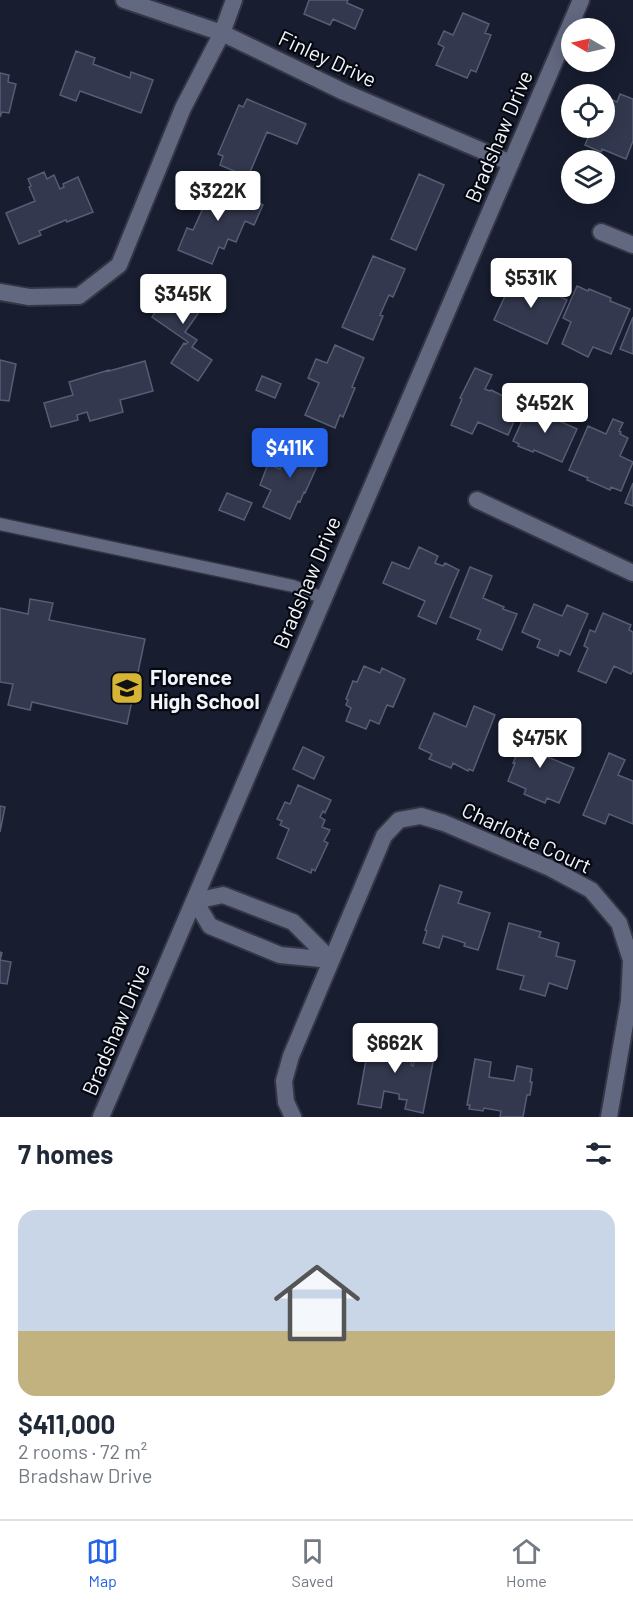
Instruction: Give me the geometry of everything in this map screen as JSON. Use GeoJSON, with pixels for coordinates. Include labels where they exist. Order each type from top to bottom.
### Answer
{"type":"FeatureCollection","features":[{"type":"Feature","properties":{"kind":"street","name":"Finley Drive"},"geometry":{"type":"LineString","coordinates":[[124,0],[222,33],[344,92],[511,163]]}},
{"type":"Feature","properties":{"kind":"street"},"geometry":{"type":"LineString","coordinates":[[0,292],[29,297],[79,296],[119,265],[156,170],[183,108],[222,33],[234,0]]}},
{"type":"Feature","properties":{"kind":"street","name":"Bradshaw Drive"},"geometry":{"type":"LineString","coordinates":[[101,1117],[581,0]]}},
{"type":"Feature","properties":{"kind":"street"},"geometry":{"type":"LineString","coordinates":[[601,232],[633,245]]}},
{"type":"Feature","properties":{"kind":"street"},"geometry":{"type":"LineString","coordinates":[[477,500],[633,573]]}},
{"type":"Feature","properties":{"kind":"street","name":"Charlotte Court"},"geometry":{"type":"LineString","coordinates":[[293,1117],[286,1102],[284,1081],[291,1056],[331,960],[384,836],[399,820],[421,816],[444,823],[550,868],[591,890],[619,923],[631,960],[629,1001],[609,1117]]}},
{"type":"Feature","properties":{"kind":"street"},"geometry":{"type":"LineString","coordinates":[[223,895],[293,922],[331,960],[280,955],[210,926],[195,901],[223,895]]}},
{"type":"Feature","properties":{"kind":"lane"},"geometry":{"type":"LineString","coordinates":[[0,524],[293,586],[323,598]]}},
{"type":"Feature","properties":{"kind":"building"},"geometry":{"type":"Polygon","coordinates":[[[309,0],[348,0],[347,3],[363,10],[355,29],[333,19],[330,25],[304,14],[309,0]]]}},
{"type":"Feature","properties":{"kind":"building"},"geometry":{"type":"Polygon","coordinates":[[[463,13],[489,24],[485,33],[491,35],[476,72],[471,70],[467,78],[436,65],[444,47],[438,44],[444,31],[453,35],[463,13]]]}},
{"type":"Feature","properties":{"kind":"building"},"geometry":{"type":"Polygon","coordinates":[[[76,51],[95,58],[93,64],[130,78],[131,72],[153,80],[141,113],[80,91],[76,101],[60,95],[76,51]]]}},
{"type":"Feature","properties":{"kind":"building"},"geometry":{"type":"Polygon","coordinates":[[[0,73],[9,75],[8,82],[16,84],[9,113],[2,112],[0,117],[0,73]]]}},
{"type":"Feature","properties":{"kind":"building"},"geometry":{"type":"Polygon","coordinates":[[[620,94],[633,99],[633,141],[626,159],[615,154],[615,150],[596,150],[585,145],[588,138],[615,138],[615,101],[617,102],[620,94]]]}},
{"type":"Feature","properties":{"kind":"building"},"geometry":{"type":"Polygon","coordinates":[[[247,99],[306,124],[297,144],[267,132],[248,177],[220,165],[223,156],[218,154],[239,105],[243,107],[247,99]]]}},
{"type":"Feature","properties":{"kind":"building"},"geometry":{"type":"Polygon","coordinates":[[[44,172],[47,179],[54,175],[60,189],[64,187],[63,184],[78,177],[93,212],[39,231],[41,235],[19,244],[6,213],[35,201],[28,179],[44,172]]]}},
{"type":"Feature","properties":{"kind":"building"},"geometry":{"type":"Polygon","coordinates":[[[419,174],[444,185],[416,250],[391,239],[419,174]]]}},
{"type":"Feature","properties":{"kind":"building"},"geometry":{"type":"Polygon","coordinates":[[[207,182],[263,205],[254,225],[245,221],[236,242],[228,239],[224,249],[219,247],[212,264],[178,250],[187,228],[193,230],[205,204],[199,202],[207,182]]]}},
{"type":"Feature","properties":{"kind":"building"},"geometry":{"type":"Polygon","coordinates":[[[373,256],[405,269],[393,297],[389,295],[373,340],[342,327],[373,256]]]}},
{"type":"Feature","properties":{"kind":"building"},"geometry":{"type":"Polygon","coordinates":[[[517,270],[531,277],[526,287],[531,289],[533,285],[538,288],[540,283],[553,289],[551,293],[567,300],[547,344],[494,320],[517,270]]]}},
{"type":"Feature","properties":{"kind":"building"},"geometry":{"type":"Polygon","coordinates":[[[171,277],[207,301],[185,332],[197,340],[192,347],[212,360],[198,381],[171,363],[184,343],[188,342],[152,317],[162,297],[159,295],[171,277]]]}},
{"type":"Feature","properties":{"kind":"building"},"geometry":{"type":"Polygon","coordinates":[[[577,286],[611,298],[610,301],[630,309],[611,354],[593,347],[588,357],[562,344],[571,322],[563,318],[577,286]]]}},
{"type":"Feature","properties":{"kind":"building"},"geometry":{"type":"Polygon","coordinates":[[[633,317],[633,354],[620,349],[633,317]]]}},
{"type":"Feature","properties":{"kind":"building"},"geometry":{"type":"Polygon","coordinates":[[[335,345],[364,358],[343,417],[340,415],[335,428],[305,415],[319,383],[308,378],[316,359],[327,363],[335,345]]]}},
{"type":"Feature","properties":{"kind":"building"},"geometry":{"type":"Polygon","coordinates":[[[0,360],[16,364],[9,401],[0,400],[0,360]]]}},
{"type":"Feature","properties":{"kind":"building"},"geometry":{"type":"Polygon","coordinates":[[[145,361],[153,391],[120,400],[123,412],[90,421],[87,412],[77,415],[78,420],[51,427],[44,403],[73,395],[69,382],[145,361]]]}},
{"type":"Feature","properties":{"kind":"building"},"geometry":{"type":"Polygon","coordinates":[[[475,368],[492,375],[485,389],[507,398],[509,394],[523,401],[508,435],[478,422],[472,434],[451,425],[462,399],[460,398],[475,368]]]}},
{"type":"Feature","properties":{"kind":"building"},"geometry":{"type":"Polygon","coordinates":[[[262,376],[281,384],[275,398],[256,390],[262,376]]]}},
{"type":"Feature","properties":{"kind":"building"},"geometry":{"type":"Polygon","coordinates":[[[530,404],[550,412],[549,414],[560,419],[559,421],[577,429],[562,462],[518,446],[519,444],[513,441],[530,404]]]}},
{"type":"Feature","properties":{"kind":"building"},"geometry":{"type":"Polygon","coordinates":[[[613,419],[623,423],[620,434],[628,438],[620,456],[633,462],[621,491],[611,487],[610,490],[569,470],[588,426],[606,434],[613,419]]]}},
{"type":"Feature","properties":{"kind":"building"},"geometry":{"type":"Polygon","coordinates":[[[292,440],[320,453],[316,463],[318,464],[305,493],[300,502],[298,501],[290,519],[263,507],[271,490],[260,485],[268,464],[280,469],[292,440]]]}},
{"type":"Feature","properties":{"kind":"building"},"geometry":{"type":"Polygon","coordinates":[[[633,483],[633,506],[625,503],[633,483]]]}},
{"type":"Feature","properties":{"kind":"building"},"geometry":{"type":"Polygon","coordinates":[[[227,493],[252,503],[244,520],[219,510],[227,493]]]}},
{"type":"Feature","properties":{"kind":"building"},"geometry":{"type":"Polygon","coordinates":[[[419,547],[438,556],[435,563],[443,566],[445,563],[459,570],[436,624],[418,616],[425,601],[383,583],[392,562],[409,569],[419,547]]]}},
{"type":"Feature","properties":{"kind":"building"},"geometry":{"type":"Polygon","coordinates":[[[470,567],[492,576],[483,598],[517,614],[502,650],[477,639],[481,630],[450,617],[470,567]]]}},
{"type":"Feature","properties":{"kind":"building"},"geometry":{"type":"Polygon","coordinates":[[[30,599],[53,603],[49,620],[145,639],[127,724],[32,702],[30,710],[8,705],[13,684],[0,682],[0,608],[28,614],[30,599]]]}},
{"type":"Feature","properties":{"kind":"building"},"geometry":{"type":"Polygon","coordinates":[[[534,604],[562,616],[567,605],[588,614],[570,655],[560,650],[558,656],[537,647],[540,640],[522,632],[534,604]]]}},
{"type":"Feature","properties":{"kind":"building"},"geometry":{"type":"Polygon","coordinates":[[[603,613],[631,625],[629,630],[633,632],[633,670],[631,674],[614,666],[606,683],[578,671],[588,648],[584,646],[590,630],[595,632],[603,613]]]}},
{"type":"Feature","properties":{"kind":"building"},"geometry":{"type":"Polygon","coordinates":[[[364,666],[380,673],[382,668],[405,679],[393,707],[387,705],[379,724],[370,720],[366,729],[346,721],[351,708],[346,705],[348,700],[346,699],[353,681],[357,682],[364,666]]]}},
{"type":"Feature","properties":{"kind":"building"},"geometry":{"type":"Polygon","coordinates":[[[474,706],[495,715],[473,771],[469,769],[468,771],[453,763],[451,768],[429,759],[432,754],[419,748],[434,713],[466,727],[474,706]]]}},
{"type":"Feature","properties":{"kind":"building"},"geometry":{"type":"Polygon","coordinates":[[[531,726],[552,735],[543,755],[574,768],[559,803],[547,798],[545,803],[524,794],[526,789],[508,781],[515,763],[513,763],[518,752],[520,753],[531,726]]]}},
{"type":"Feature","properties":{"kind":"building"},"geometry":{"type":"Polygon","coordinates":[[[303,747],[324,757],[314,779],[293,769],[303,747]]]}},
{"type":"Feature","properties":{"kind":"building"},"geometry":{"type":"Polygon","coordinates":[[[609,753],[625,760],[618,775],[633,781],[633,824],[609,814],[605,824],[583,815],[609,753]]]}},
{"type":"Feature","properties":{"kind":"building"},"geometry":{"type":"Polygon","coordinates":[[[298,785],[331,800],[325,813],[323,811],[320,817],[325,820],[322,827],[330,830],[324,841],[328,843],[315,871],[312,869],[311,873],[277,858],[289,829],[280,825],[282,821],[277,819],[285,802],[290,804],[298,785]]]}},
{"type":"Feature","properties":{"kind":"building"},"geometry":{"type":"Polygon","coordinates":[[[0,806],[5,807],[0,832],[0,806]]]}},
{"type":"Feature","properties":{"kind":"building"},"geometry":{"type":"Polygon","coordinates":[[[440,885],[462,892],[458,903],[490,913],[478,950],[443,936],[439,948],[423,943],[440,885]]]}},
{"type":"Feature","properties":{"kind":"building"},"geometry":{"type":"Polygon","coordinates":[[[509,923],[541,932],[539,937],[559,943],[556,956],[575,961],[567,989],[549,983],[545,996],[520,989],[524,976],[497,969],[509,923]]]}},
{"type":"Feature","properties":{"kind":"building"},"geometry":{"type":"Polygon","coordinates":[[[0,960],[11,962],[7,984],[0,983],[0,960]]]}},
{"type":"Feature","properties":{"kind":"building"},"geometry":{"type":"Polygon","coordinates":[[[371,1032],[396,1037],[391,1060],[396,1061],[398,1050],[413,1053],[411,1065],[413,1066],[416,1048],[435,1052],[423,1113],[405,1109],[407,1100],[399,1099],[399,1094],[384,1091],[381,1108],[358,1104],[371,1032]]]}},
{"type":"Feature","properties":{"kind":"building"},"geometry":{"type":"Polygon","coordinates":[[[475,1059],[491,1062],[489,1077],[514,1081],[517,1066],[532,1069],[530,1095],[527,1095],[523,1117],[500,1117],[501,1111],[484,1108],[483,1111],[469,1109],[470,1105],[467,1105],[475,1059]]]}},
{"type":"Feature","properties":{"kind":"place","name":"Florence High School"},"geometry":{"type":"Point","coordinates":[127,688]}}]}
